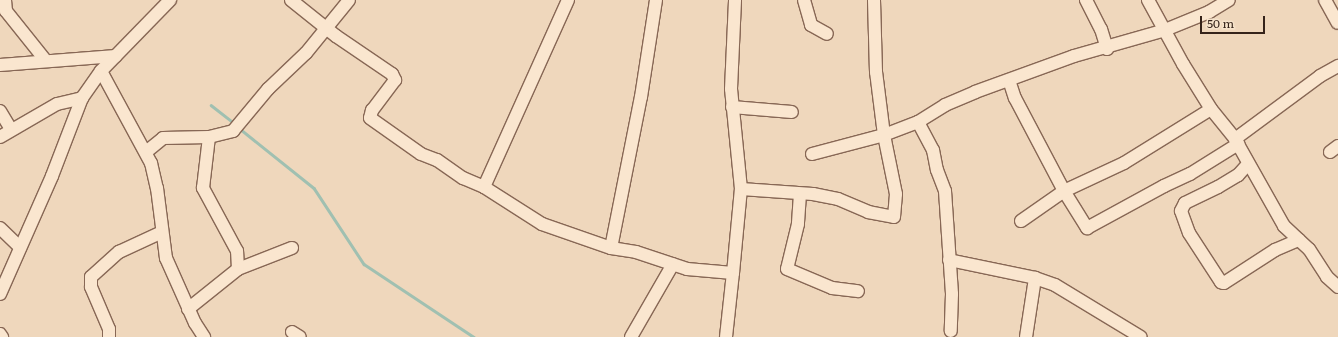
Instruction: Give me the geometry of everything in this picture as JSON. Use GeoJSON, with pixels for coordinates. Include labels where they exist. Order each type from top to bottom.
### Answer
{"type":"FeatureCollection","features":[{"type":"Feature","properties":{"kind":"street"},"geometry":{"type":"LineString","coordinates":[[5,0],[6,11],[46,61]]}},
{"type":"Feature","properties":{"kind":"street"},"geometry":{"type":"LineString","coordinates":[[0,294],[9,280],[20,247],[52,176],[82,98],[101,71],[170,0]]}},
{"type":"Feature","properties":{"kind":"street"},"geometry":{"type":"LineString","coordinates":[[291,0],[326,28],[392,74],[395,80],[372,110],[370,118],[421,154],[437,160],[462,178],[484,187],[542,224],[610,248],[636,252],[687,269],[734,273]]}},
{"type":"Feature","properties":{"kind":"street"},"geometry":{"type":"LineString","coordinates":[[146,152],[163,138],[209,137],[237,127],[268,89],[306,53],[349,0]]}},
{"type":"Feature","properties":{"kind":"street"},"geometry":{"type":"LineString","coordinates":[[484,187],[568,0]]}},
{"type":"Feature","properties":{"kind":"street"},"geometry":{"type":"LineString","coordinates":[[610,248],[641,97],[656,0]]}},
{"type":"Feature","properties":{"kind":"street"},"geometry":{"type":"LineString","coordinates":[[726,337],[734,273],[741,189],[731,89],[735,0]]}},
{"type":"Feature","properties":{"kind":"street"},"geometry":{"type":"LineString","coordinates":[[804,0],[811,25],[827,34]]}},
{"type":"Feature","properties":{"kind":"street"},"geometry":{"type":"LineString","coordinates":[[741,189],[838,199],[868,212],[894,217],[896,194],[884,135],[876,72],[874,0]]}},
{"type":"Feature","properties":{"kind":"street"},"geometry":{"type":"LineString","coordinates":[[1086,0],[1101,29],[1106,49]]}},
{"type":"Feature","properties":{"kind":"street"},"geometry":{"type":"LineString","coordinates":[[1148,0],[1211,109],[1236,142],[1284,226],[1299,240],[1338,287]]}},
{"type":"Feature","properties":{"kind":"street"},"geometry":{"type":"LineString","coordinates":[[812,154],[884,135],[918,122],[945,105],[1074,56],[1106,49],[1165,30],[1203,15],[1229,0]]}},
{"type":"Feature","properties":{"kind":"street"},"geometry":{"type":"LineString","coordinates":[[1325,0],[1338,24]]}},
{"type":"Feature","properties":{"kind":"street"},"geometry":{"type":"LineString","coordinates":[[0,65],[116,56]]}},
{"type":"Feature","properties":{"kind":"street"},"geometry":{"type":"LineString","coordinates":[[1009,80],[1015,98],[1064,191],[1087,228],[1164,186],[1190,174],[1236,142],[1320,76],[1338,66]]}},
{"type":"Feature","properties":{"kind":"street"},"geometry":{"type":"LineString","coordinates":[[101,71],[112,95],[146,152],[155,175],[162,232],[170,269],[188,308],[204,337]]}},
{"type":"Feature","properties":{"kind":"street"},"geometry":{"type":"LineString","coordinates":[[93,81],[112,95]]}},
{"type":"Feature","properties":{"kind":"street"},"geometry":{"type":"LineString","coordinates":[[0,137],[12,129],[38,117],[56,104],[82,98]]}},
{"type":"Feature","properties":{"kind":"street"},"geometry":{"type":"LineString","coordinates":[[732,107],[792,112]]}},
{"type":"Feature","properties":{"kind":"street"},"geometry":{"type":"LineString","coordinates":[[1022,221],[1064,191],[1124,162],[1211,109]]}},
{"type":"Feature","properties":{"kind":"street"},"geometry":{"type":"LineString","coordinates":[[0,111],[12,129]]}},
{"type":"Feature","properties":{"kind":"street"},"geometry":{"type":"LineString","coordinates":[[918,122],[933,150],[937,170],[945,191],[952,294],[951,331]]}},
{"type":"Feature","properties":{"kind":"street"},"geometry":{"type":"LineString","coordinates":[[209,137],[203,188],[237,251],[238,269]]}},
{"type":"Feature","properties":{"kind":"street"},"geometry":{"type":"LineString","coordinates":[[1248,164],[1238,175],[1218,187],[1185,203],[1182,211],[1189,233],[1221,282],[1224,283],[1275,250],[1299,240]]}},
{"type":"Feature","properties":{"kind":"street"},"geometry":{"type":"LineString","coordinates":[[800,194],[798,224],[787,269],[832,288],[858,291]]}},
{"type":"Feature","properties":{"kind":"street"},"geometry":{"type":"LineString","coordinates":[[0,228],[20,247]]}},
{"type":"Feature","properties":{"kind":"street"},"geometry":{"type":"LineString","coordinates":[[109,337],[109,329],[91,287],[91,277],[119,252],[162,232]]}},
{"type":"Feature","properties":{"kind":"street"},"geometry":{"type":"LineString","coordinates":[[188,308],[238,269],[292,248]]}},
{"type":"Feature","properties":{"kind":"street"},"geometry":{"type":"LineString","coordinates":[[949,260],[1035,278],[1055,284],[1141,337]]}},
{"type":"Feature","properties":{"kind":"street"},"geometry":{"type":"LineString","coordinates":[[631,337],[673,264]]}},
{"type":"Feature","properties":{"kind":"street"},"geometry":{"type":"LineString","coordinates":[[1026,337],[1035,278]]}},
{"type":"Feature","properties":{"kind":"waterway"},"geometry":{"type":"LineString","coordinates":[[211,105],[234,123]]}},
{"type":"Feature","properties":{"kind":"waterway"},"geometry":{"type":"LineString","coordinates":[[239,128],[314,188],[364,264],[474,337]]}}]}
